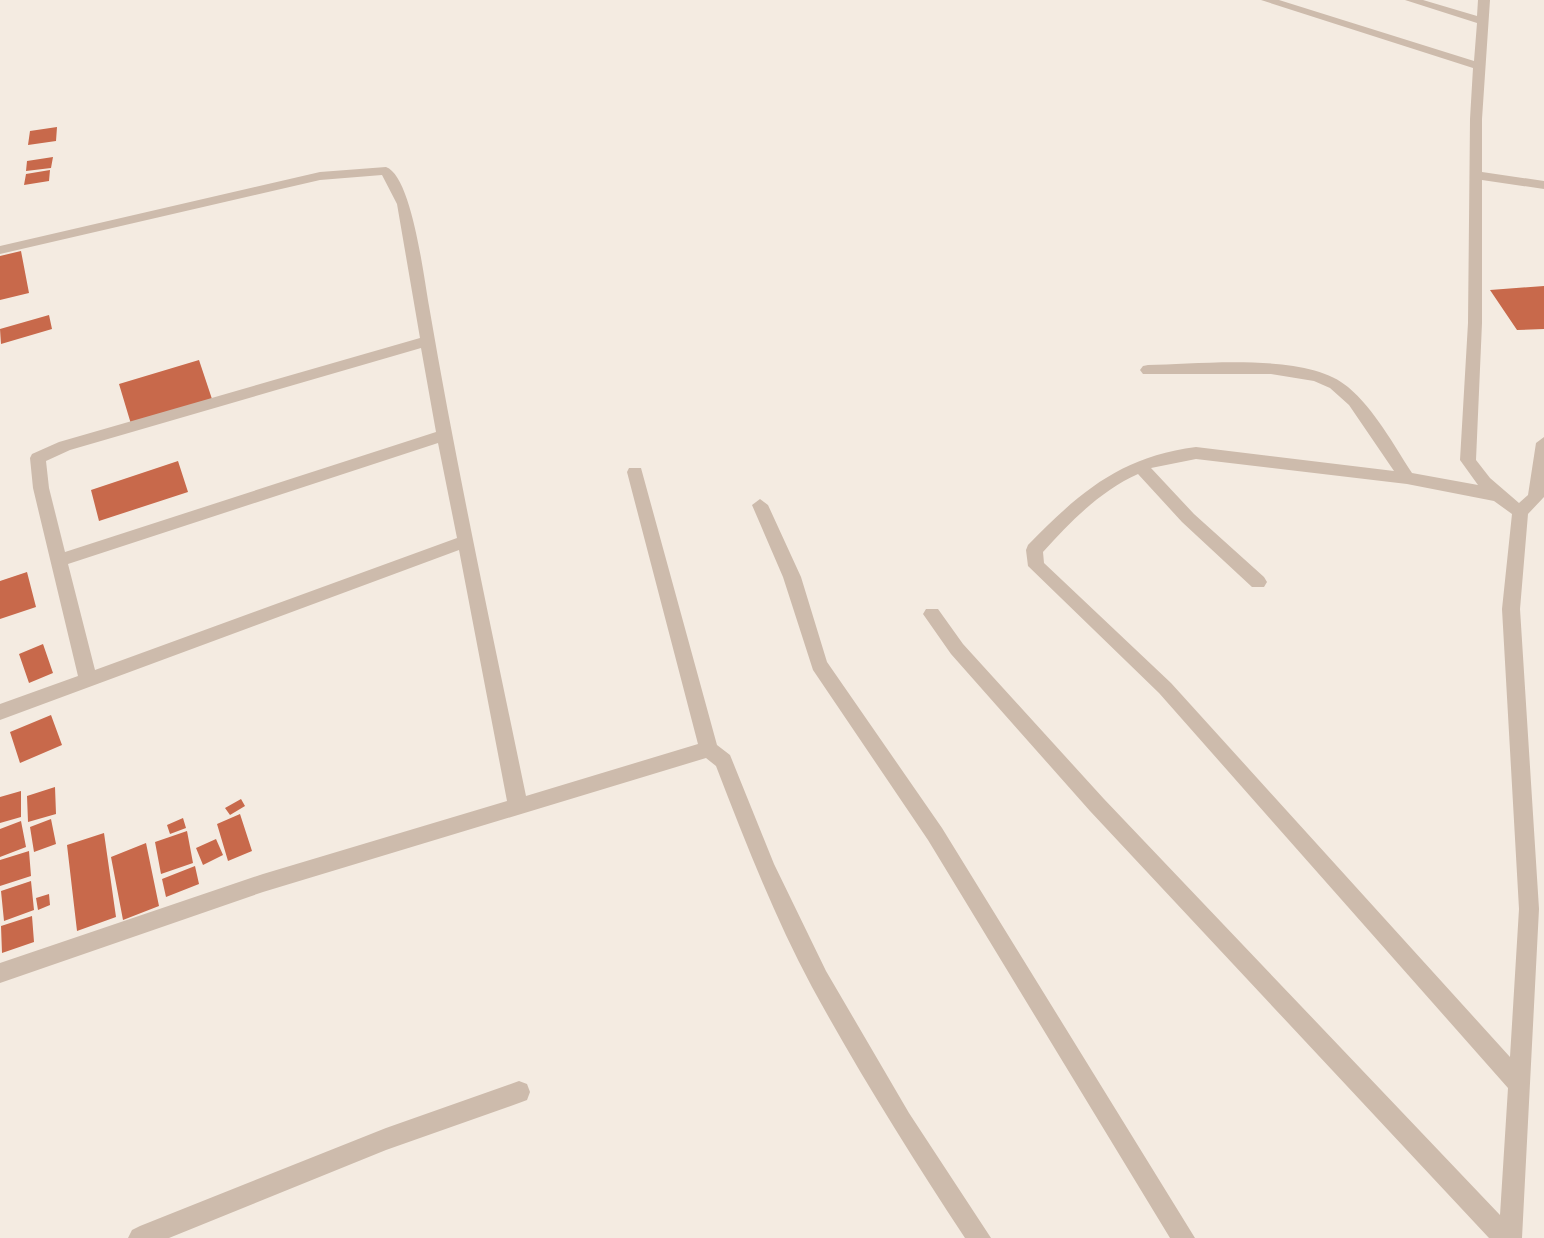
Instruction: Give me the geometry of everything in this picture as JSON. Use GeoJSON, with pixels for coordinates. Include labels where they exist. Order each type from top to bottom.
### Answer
{"type":"FeatureCollection","features":[{"type":"Feature","properties":{"kind":"street"},"geometry":{"type":"LineString","coordinates":[[1267,0],[1478,66]]}},
{"type":"Feature","properties":{"kind":"street"},"geometry":{"type":"LineString","coordinates":[[1411,0],[1484,22]]}},
{"type":"Feature","properties":{"kind":"street"},"geometry":{"type":"LineString","coordinates":[[1484,0],[1478,66],[1475,323],[1468,460],[1474,472],[1496,495],[1520,512]]}},
{"type":"Feature","properties":{"kind":"street"},"geometry":{"type":"LineString","coordinates":[[0,250],[320,176],[386,171],[404,204],[427,341],[518,806]]}},
{"type":"Feature","properties":{"kind":"street"},"geometry":{"type":"LineString","coordinates":[[1476,175],[1544,185]]}},
{"type":"Feature","properties":{"kind":"street"},"geometry":{"type":"LineString","coordinates":[[88,678],[41,488],[38,458],[65,446],[427,341]]}},
{"type":"Feature","properties":{"kind":"street"},"geometry":{"type":"LineString","coordinates":[[1147,370],[1277,369],[1317,375],[1347,394],[1407,478]]}},
{"type":"Feature","properties":{"kind":"street"},"geometry":{"type":"LineString","coordinates":[[59,561],[445,435]]}},
{"type":"Feature","properties":{"kind":"street"},"geometry":{"type":"LineString","coordinates":[[1508,1238],[1529,909],[1511,609],[1520,512],[1536,498],[1544,443]]}},
{"type":"Feature","properties":{"kind":"street"},"geometry":{"type":"LineString","coordinates":[[1496,495],[1407,478],[1196,453],[1168,454],[1139,465],[1075,506],[1034,550],[1036,566],[1166,688],[1518,1083]]}},
{"type":"Feature","properties":{"kind":"street"},"geometry":{"type":"LineString","coordinates":[[1139,465],[1188,518],[1258,582]]}},
{"type":"Feature","properties":{"kind":"street"},"geometry":{"type":"LineString","coordinates":[[635,472],[709,749],[723,761],[765,867],[819,978],[901,1121],[979,1238]]}},
{"type":"Feature","properties":{"kind":"street"},"geometry":{"type":"LineString","coordinates":[[760,505],[792,577],[819,664],[935,834],[1183,1238]]}},
{"type":"Feature","properties":{"kind":"street"},"geometry":{"type":"LineString","coordinates":[[0,712],[466,541]]}},
{"type":"Feature","properties":{"kind":"street"},"geometry":{"type":"LineString","coordinates":[[932,614],[957,649],[1097,805],[1508,1238]]}},
{"type":"Feature","properties":{"kind":"street"},"geometry":{"type":"LineString","coordinates":[[0,972],[263,883],[709,749]]}},
{"type":"Feature","properties":{"kind":"street"},"geometry":{"type":"LineString","coordinates":[[140,1238],[386,1139],[519,1092]]}},
{"type":"Feature","properties":{"kind":"building"},"geometry":{"type":"Polygon","coordinates":[[[57,127],[56,141],[28,145],[30,131],[57,127]]]}},
{"type":"Feature","properties":{"kind":"building"},"geometry":{"type":"Polygon","coordinates":[[[53,157],[51,168],[26,171],[27,161],[53,157]]]}},
{"type":"Feature","properties":{"kind":"building"},"geometry":{"type":"Polygon","coordinates":[[[50,170],[49,181],[24,185],[26,174],[50,170]]]}},
{"type":"Feature","properties":{"kind":"building"},"geometry":{"type":"Polygon","coordinates":[[[21,251],[29,293],[0,300],[0,256],[21,251]]]}},
{"type":"Feature","properties":{"kind":"building"},"geometry":{"type":"Polygon","coordinates":[[[1544,286],[1544,329],[1517,330],[1490,290],[1544,286]]]}},
{"type":"Feature","properties":{"kind":"building"},"geometry":{"type":"Polygon","coordinates":[[[49,315],[52,329],[1,344],[0,329],[49,315]]]}},
{"type":"Feature","properties":{"kind":"building"},"geometry":{"type":"Polygon","coordinates":[[[199,360],[212,399],[131,424],[119,384],[199,360]]]}},
{"type":"Feature","properties":{"kind":"building"},"geometry":{"type":"Polygon","coordinates":[[[178,461],[188,492],[99,521],[91,490],[178,461]]]}},
{"type":"Feature","properties":{"kind":"building"},"geometry":{"type":"Polygon","coordinates":[[[27,572],[36,607],[0,619],[0,581],[27,572]]]}},
{"type":"Feature","properties":{"kind":"building"},"geometry":{"type":"Polygon","coordinates":[[[43,644],[53,673],[29,683],[19,654],[43,644]]]}},
{"type":"Feature","properties":{"kind":"building"},"geometry":{"type":"Polygon","coordinates":[[[51,715],[62,745],[20,763],[10,732],[51,715]]]}},
{"type":"Feature","properties":{"kind":"building"},"geometry":{"type":"Polygon","coordinates":[[[55,787],[56,814],[28,822],[27,796],[55,787]]]}},
{"type":"Feature","properties":{"kind":"building"},"geometry":{"type":"Polygon","coordinates":[[[21,791],[21,817],[0,823],[0,797],[21,791]]]}},
{"type":"Feature","properties":{"kind":"building"},"geometry":{"type":"Polygon","coordinates":[[[241,799],[245,806],[230,815],[225,808],[241,799]]]}},
{"type":"Feature","properties":{"kind":"building"},"geometry":{"type":"Polygon","coordinates":[[[240,814],[252,851],[228,861],[217,824],[240,814]]]}},
{"type":"Feature","properties":{"kind":"building"},"geometry":{"type":"Polygon","coordinates":[[[183,818],[186,828],[170,834],[167,825],[183,818]]]}},
{"type":"Feature","properties":{"kind":"building"},"geometry":{"type":"Polygon","coordinates":[[[51,819],[56,844],[34,852],[30,827],[51,819]]]}},
{"type":"Feature","properties":{"kind":"building"},"geometry":{"type":"Polygon","coordinates":[[[21,821],[26,847],[0,857],[0,829],[21,821]]]}},
{"type":"Feature","properties":{"kind":"building"},"geometry":{"type":"Polygon","coordinates":[[[187,831],[193,863],[161,874],[155,842],[187,831]]]}},
{"type":"Feature","properties":{"kind":"building"},"geometry":{"type":"Polygon","coordinates":[[[104,833],[116,917],[77,931],[67,845],[104,833]]]}},
{"type":"Feature","properties":{"kind":"building"},"geometry":{"type":"Polygon","coordinates":[[[216,839],[223,855],[203,865],[196,848],[216,839]]]}},
{"type":"Feature","properties":{"kind":"building"},"geometry":{"type":"Polygon","coordinates":[[[146,843],[159,906],[123,920],[111,857],[146,843]]]}},
{"type":"Feature","properties":{"kind":"building"},"geometry":{"type":"Polygon","coordinates":[[[29,851],[31,876],[0,886],[0,860],[29,851]]]}},
{"type":"Feature","properties":{"kind":"building"},"geometry":{"type":"Polygon","coordinates":[[[195,866],[199,884],[166,897],[162,879],[195,866]]]}},
{"type":"Feature","properties":{"kind":"building"},"geometry":{"type":"Polygon","coordinates":[[[31,881],[34,910],[4,921],[1,891],[31,881]]]}},
{"type":"Feature","properties":{"kind":"building"},"geometry":{"type":"Polygon","coordinates":[[[49,894],[50,905],[38,910],[36,898],[49,894]]]}},
{"type":"Feature","properties":{"kind":"building"},"geometry":{"type":"Polygon","coordinates":[[[32,916],[34,942],[2,953],[1,926],[32,916]]]}}]}
